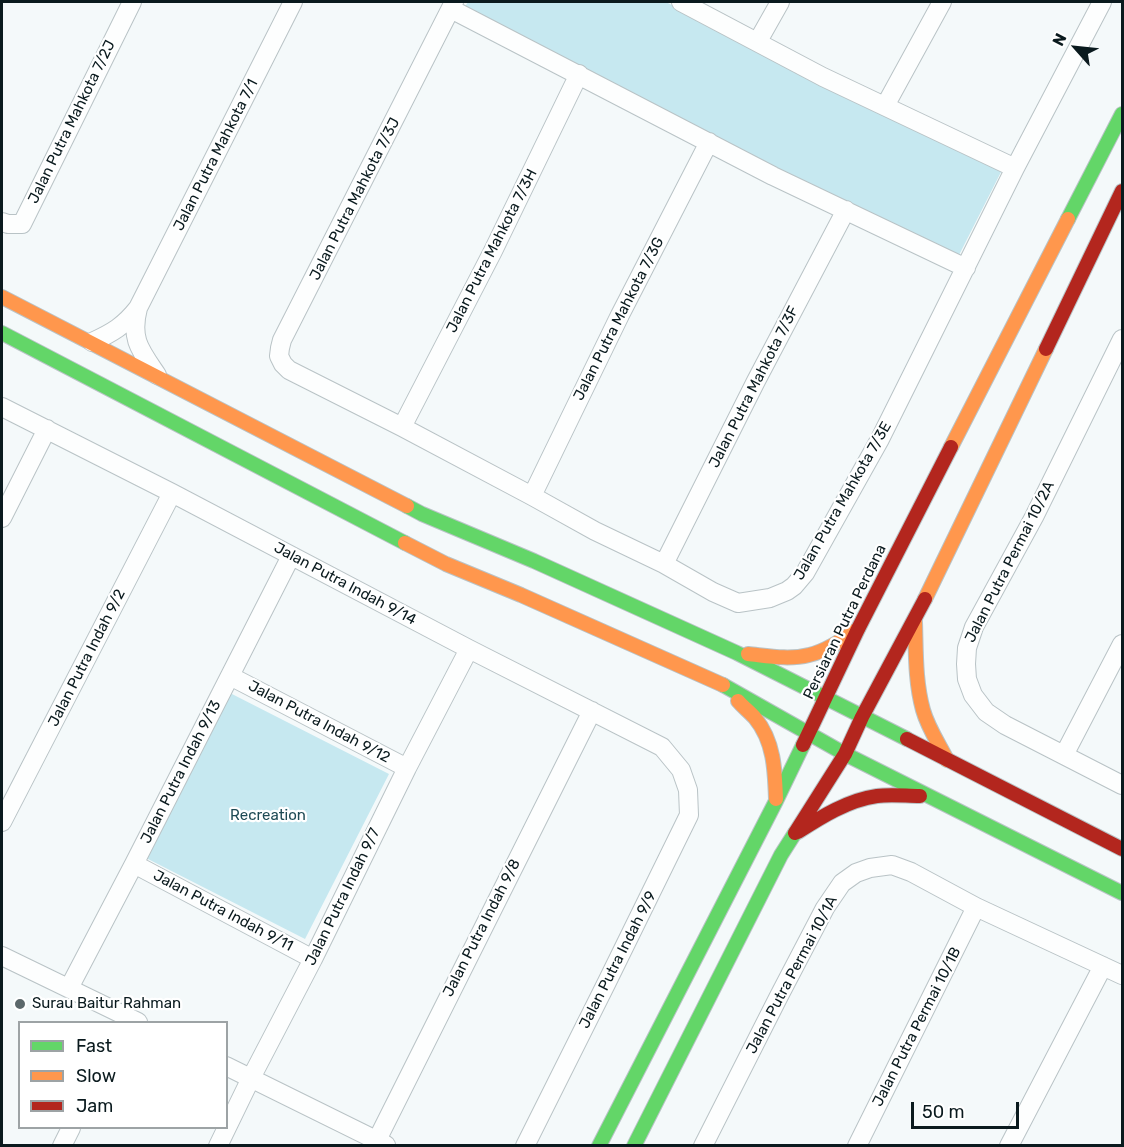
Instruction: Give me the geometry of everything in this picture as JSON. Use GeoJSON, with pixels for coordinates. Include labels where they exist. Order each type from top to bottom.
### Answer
{"type":"FeatureCollection","features":[{"type":"Feature","properties":{"kind":"main road","name":"Persiaran Putra Perdana"},"geometry":{"type":"LineString","coordinates":[[600,1146],[776,801],[858,629],[1122,114]]}},
{"type":"Feature","properties":{"kind":"main road"},"geometry":{"type":"LineString","coordinates":[[634,1146],[781,855],[845,754],[862,717],[915,619],[1122,191]]}},
{"type":"Feature","properties":{"kind":"main road"},"geometry":{"type":"LineString","coordinates":[[2,297],[422,514],[544,565],[737,653],[1122,849]]}},
{"type":"Feature","properties":{"kind":"main road"},"geometry":{"type":"LineString","coordinates":[[2,333],[446,564],[541,603],[718,682],[845,754],[1122,893]]}},
{"type":"Feature","properties":{"kind":"main road"},"geometry":{"type":"LineString","coordinates":[[422,514],[458,547],[454,558],[446,564]]}},
{"type":"Feature","properties":{"kind":"main road"},"geometry":{"type":"LineString","coordinates":[[915,619],[916,667],[923,711],[947,760]]}},
{"type":"Feature","properties":{"kind":"main road"},"geometry":{"type":"LineString","coordinates":[[737,653],[786,657],[807,656],[830,646],[858,629]]}},
{"type":"Feature","properties":{"kind":"main road"},"geometry":{"type":"LineString","coordinates":[[718,682],[758,722],[770,746],[775,768],[776,801]]}},
{"type":"Feature","properties":{"kind":"main road"},"geometry":{"type":"LineString","coordinates":[[781,855],[797,833],[811,823],[842,808],[881,796],[929,796]]}},
{"type":"Feature","properties":{"kind":"street","name":"Jalan Putra Mahkota 7/2J"},"geometry":{"type":"LineString","coordinates":[[2,222],[22,224],[132,2]]}},
{"type":"Feature","properties":{"kind":"street","name":"Jalan Putra Mahkota 7/1"},"geometry":{"type":"LineString","coordinates":[[92,342],[122,326],[138,308],[293,2]]}},
{"type":"Feature","properties":{"kind":"street"},"geometry":{"type":"LineString","coordinates":[[681,2],[823,77],[1015,168]]}},
{"type":"Feature","properties":{"kind":"street"},"geometry":{"type":"LineString","coordinates":[[758,41],[780,2]]}},
{"type":"Feature","properties":{"kind":"street"},"geometry":{"type":"LineString","coordinates":[[885,106],[942,2]]}},
{"type":"Feature","properties":{"kind":"street","name":"Jalan Putra Mahkota 7/3E"},"geometry":{"type":"LineString","coordinates":[[314,384],[402,427],[713,592],[738,603],[770,598],[794,586],[805,573],[880,439],[1015,168],[1102,2]]}},
{"type":"Feature","properties":{"kind":"street"},"geometry":{"type":"LineString","coordinates":[[453,5],[773,176],[966,268]]}},
{"type":"Feature","properties":{"kind":"street","name":"Jalan Putra Mahkota 7/3J"},"geometry":{"type":"LineString","coordinates":[[314,384],[283,364],[279,356],[279,348],[453,5]]}},
{"type":"Feature","properties":{"kind":"street","name":"Jalan Putra Mahkota 7/3H"},"geometry":{"type":"LineString","coordinates":[[402,427],[493,251],[579,74]]}},
{"type":"Feature","properties":{"kind":"street","name":"Jalan Putra Mahkota 7/3G"},"geometry":{"type":"LineString","coordinates":[[532,496],[620,315],[709,142]]}},
{"type":"Feature","properties":{"kind":"street","name":"Jalan Putra Mahkota 7/3F"},"geometry":{"type":"LineString","coordinates":[[664,564],[756,381],[846,210]]}},
{"type":"Feature","properties":{"kind":"street","name":"Jalan Putra Mahkota 7/1"},"geometry":{"type":"LineString","coordinates":[[138,308],[134,328],[136,339],[157,376]]}},
{"type":"Feature","properties":{"kind":"street","name":"Jalan Putra Permai 10/2A"},"geometry":{"type":"LineString","coordinates":[[1122,339],[1034,516],[974,627],[967,648],[966,664],[967,679],[973,695],[986,712],[1122,785]]}},
{"type":"Feature","properties":{"kind":"street","name":"Jalan Putra Indah 9/14"},"geometry":{"type":"LineString","coordinates":[[2,407],[662,747],[681,770]]}},
{"type":"Feature","properties":{"kind":"street"},"geometry":{"type":"LineString","coordinates":[[2,518],[47,429]]}},
{"type":"Feature","properties":{"kind":"street","name":"Jalan Putra Indah 9/2"},"geometry":{"type":"LineString","coordinates":[[2,822],[172,493]]}},
{"type":"Feature","properties":{"kind":"street","name":"Jalan Putra Indah 9/13"},"geometry":{"type":"LineString","coordinates":[[69,988],[291,556]]}},
{"type":"Feature","properties":{"kind":"street"},"geometry":{"type":"LineString","coordinates":[[1064,755],[1122,644]]}},
{"type":"Feature","properties":{"kind":"street","name":"Jalan Putra Indah 9/7"},"geometry":{"type":"LineString","coordinates":[[228,1127],[469,649]]}},
{"type":"Feature","properties":{"kind":"street","name":"Jalan Putra Indah 9/12"},"geometry":{"type":"LineString","coordinates":[[230,676],[407,768]]}},
{"type":"Feature","properties":{"kind":"street","name":"Jalan Putra Indah 9/8"},"geometry":{"type":"LineString","coordinates":[[379,1144],[592,711]]}},
{"type":"Feature","properties":{"kind":"street","name":"Jalan Putra Indah 9/9"},"geometry":{"type":"LineString","coordinates":[[525,1146],[689,815],[688,790],[681,770]]}},
{"type":"Feature","properties":{"kind":"street","name":"Jalan Putra Indah 9/11"},"geometry":{"type":"LineString","coordinates":[[134,864],[313,958]]}},
{"type":"Feature","properties":{"kind":"street","name":"Jalan Putra Permai 10/1A"},"geometry":{"type":"LineString","coordinates":[[703,1146],[818,922],[842,883],[856,873],[870,868],[892,865],[911,872],[976,907],[1114,971]]}},
{"type":"Feature","properties":{"kind":"street","name":"Jalan Putra Permai 10/1B"},"geometry":{"type":"LineString","coordinates":[[857,1146],[976,907]]}},
{"type":"Feature","properties":{"kind":"street"},"geometry":{"type":"LineString","coordinates":[[2,956],[129,1020]]}},
{"type":"Feature","properties":{"kind":"street"},"geometry":{"type":"LineString","coordinates":[[1009,1146],[1114,971]]}},
{"type":"Feature","properties":{"kind":"street"},"geometry":{"type":"LineString","coordinates":[[228,1067],[379,1144]]}},
{"type":"Feature","properties":{"kind":"street"},"geometry":{"type":"LineString","coordinates":[[62,1146],[70,1129]]}},
{"type":"Feature","properties":{"kind":"street","name":"Jalan Putra Indah 9/7"},"geometry":{"type":"LineString","coordinates":[[219,1146],[227,1129]]}},
{"type":"Feature","properties":{"kind":"green space"},"geometry":{"type":"Polygon","coordinates":[[[468,2],[666,2],[755,49],[1003,168],[956,261],[464,8],[468,2]]]}},
{"type":"Feature","properties":{"kind":"green space","name":"Recreation"},"geometry":{"type":"Polygon","coordinates":[[[230,693],[389,774],[305,939],[146,858],[230,693]]]}},
{"type":"Feature","properties":{"kind":"traffic: fast"},"geometry":{"type":"LineString","coordinates":[[1068,219],[1122,114]]}},
{"type":"Feature","properties":{"kind":"traffic: fast"},"geometry":{"type":"LineString","coordinates":[[2,333],[405,543]]}},
{"type":"Feature","properties":{"kind":"traffic: fast"},"geometry":{"type":"LineString","coordinates":[[407,506],[737,653],[907,739]]}},
{"type":"Feature","properties":{"kind":"traffic: fast"},"geometry":{"type":"LineString","coordinates":[[723,685],[845,754],[1122,893]]}},
{"type":"Feature","properties":{"kind":"traffic: fast"},"geometry":{"type":"LineString","coordinates":[[599,1146],[803,745]]}},
{"type":"Feature","properties":{"kind":"traffic: fast"},"geometry":{"type":"LineString","coordinates":[[634,1146],[781,855],[795,833]]}},
{"type":"Feature","properties":{"kind":"traffic: slow"},"geometry":{"type":"LineString","coordinates":[[951,447],[1068,219]]}},
{"type":"Feature","properties":{"kind":"traffic: slow"},"geometry":{"type":"LineString","coordinates":[[2,297],[407,506]]}},
{"type":"Feature","properties":{"kind":"traffic: slow"},"geometry":{"type":"LineString","coordinates":[[925,599],[1046,349]]}},
{"type":"Feature","properties":{"kind":"traffic: slow"},"geometry":{"type":"LineString","coordinates":[[405,543],[446,564],[723,685]]}},
{"type":"Feature","properties":{"kind":"traffic: slow"},"geometry":{"type":"LineString","coordinates":[[915,622],[916,666],[920,699],[928,723],[947,760]]}},
{"type":"Feature","properties":{"kind":"traffic: slow"},"geometry":{"type":"LineString","coordinates":[[748,654],[771,657],[809,655],[828,648],[858,629]]}},
{"type":"Feature","properties":{"kind":"traffic: slow"},"geometry":{"type":"LineString","coordinates":[[738,701],[755,718],[770,746],[776,799]]}},
{"type":"Feature","properties":{"kind":"traffic: jam"},"geometry":{"type":"LineString","coordinates":[[1046,349],[1122,191]]}},
{"type":"Feature","properties":{"kind":"traffic: jam"},"geometry":{"type":"LineString","coordinates":[[803,745],[858,629],[951,447]]}},
{"type":"Feature","properties":{"kind":"traffic: jam"},"geometry":{"type":"LineString","coordinates":[[795,833],[845,754],[862,717],[925,599]]}},
{"type":"Feature","properties":{"kind":"traffic: jam"},"geometry":{"type":"LineString","coordinates":[[907,739],[1122,849]]}},
{"type":"Feature","properties":{"kind":"traffic: jam"},"geometry":{"type":"LineString","coordinates":[[798,832],[835,810],[866,798],[888,795],[920,796]]}},
{"type":"Feature","properties":{"kind":"place","name":"Surau Baitur Rahman"},"geometry":{"type":"Point","coordinates":[20,1004]}}]}
